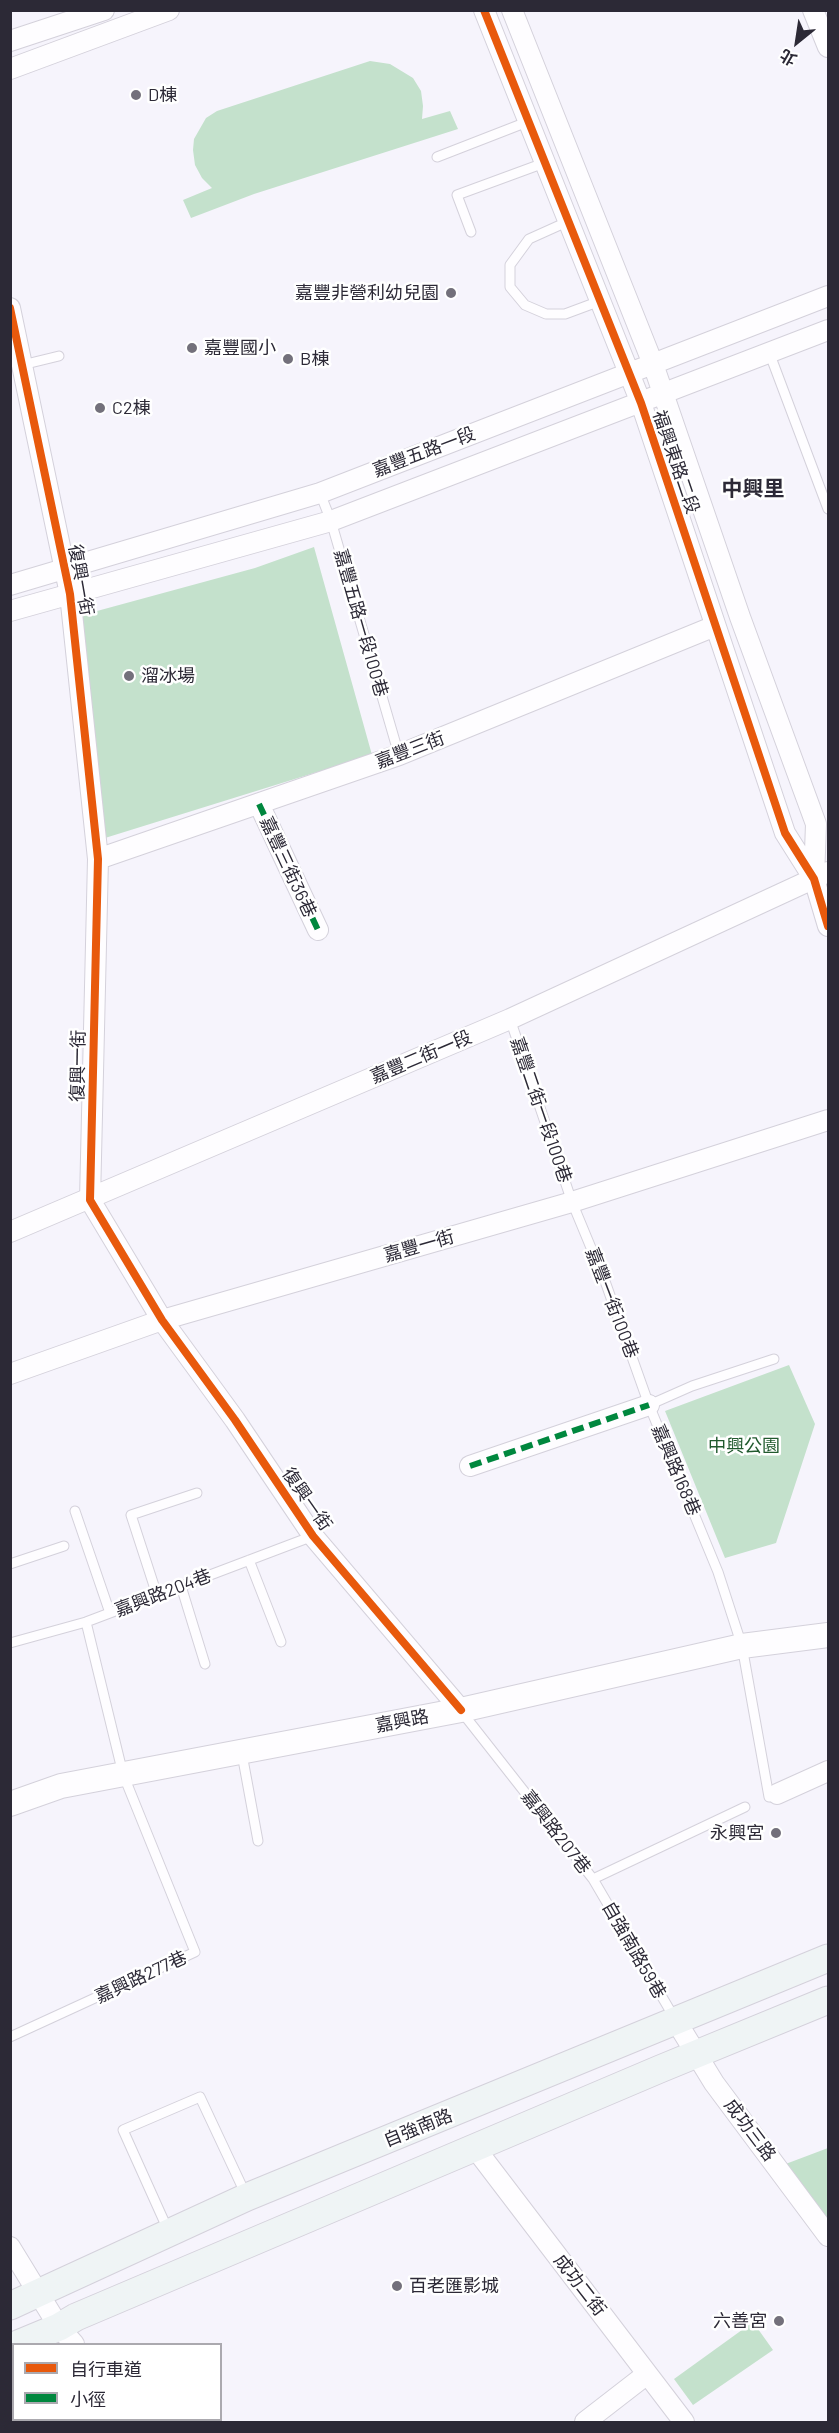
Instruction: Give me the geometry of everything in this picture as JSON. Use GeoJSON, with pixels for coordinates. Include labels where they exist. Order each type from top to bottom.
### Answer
{"type":"FeatureCollection","features":[{"type":"Feature","properties":{"kind":"main road","name":"自強南路"},"geometry":{"type":"LineString","coordinates":[[10,2306],[248,2197],[828,1958]]}},
{"type":"Feature","properties":{"kind":"main road"},"geometry":{"type":"LineString","coordinates":[[30,2343],[67,2336],[87,2312],[828,2000]]}},
{"type":"Feature","properties":{"kind":"street"},"geometry":{"type":"LineString","coordinates":[[10,41],[104,10]]}},
{"type":"Feature","properties":{"kind":"street"},"geometry":{"type":"LineString","coordinates":[[10,69],[169,10]]}},
{"type":"Feature","properties":{"kind":"street","name":"福興東路二段"},"geometry":{"type":"LineString","coordinates":[[484,10],[641,404],[785,833],[821,875]]}},
{"type":"Feature","properties":{"kind":"street","name":"福興東路二段"},"geometry":{"type":"LineString","coordinates":[[512,10],[664,393],[740,617],[816,824],[828,926]]}},
{"type":"Feature","properties":{"kind":"street"},"geometry":{"type":"LineString","coordinates":[[813,10],[828,47]]}},
{"type":"Feature","properties":{"kind":"street","name":"嘉豐五路一段"},"geometry":{"type":"LineString","coordinates":[[10,585],[320,493],[828,296]]}},
{"type":"Feature","properties":{"kind":"street","name":"復興一街"},"geometry":{"type":"LineString","coordinates":[[10,308],[70,594],[98,859],[90,1200],[162,1320],[235,1420],[313,1536],[461,1710]]}},
{"type":"Feature","properties":{"kind":"street","name":"嘉豐五路一段"},"geometry":{"type":"LineString","coordinates":[[10,611],[331,521],[641,404],[828,330]]}},
{"type":"Feature","properties":{"kind":"street","name":"嘉豐三街"},"geometry":{"type":"LineString","coordinates":[[98,859],[399,755],[716,626]]}},
{"type":"Feature","properties":{"kind":"street","name":"嘉豐三街36巷"},"geometry":{"type":"LineString","coordinates":[[259,804],[318,930]]}},
{"type":"Feature","properties":{"kind":"street","name":"嘉豐二街一段"},"geometry":{"type":"LineString","coordinates":[[10,1232],[90,1200],[510,1019],[821,875]]}},
{"type":"Feature","properties":{"kind":"street","name":"嘉豐一街"},"geometry":{"type":"LineString","coordinates":[[10,1374],[162,1320],[572,1202],[828,1120]]}},
{"type":"Feature","properties":{"kind":"street","name":"嘉興路168巷"},"geometry":{"type":"LineString","coordinates":[[470,1466],[649,1406]]}},
{"type":"Feature","properties":{"kind":"street","name":"嘉興路"},"geometry":{"type":"LineString","coordinates":[[10,1803],[61,1786],[461,1710],[742,1646],[828,1635]]}},
{"type":"Feature","properties":{"kind":"street"},"geometry":{"type":"LineString","coordinates":[[773,1795],[828,1771]]}},
{"type":"Feature","properties":{"kind":"street","name":"成功三路"},"geometry":{"type":"LineString","coordinates":[[676,2021],[714,2083],[828,2236]]}},
{"type":"Feature","properties":{"kind":"street","name":"成功二街"},"geometry":{"type":"LineString","coordinates":[[475,2148],[684,2422]]}},
{"type":"Feature","properties":{"kind":"street"},"geometry":{"type":"LineString","coordinates":[[10,2247],[67,2336]]}},
{"type":"Feature","properties":{"kind":"street"},"geometry":{"type":"LineString","coordinates":[[585,2422],[647,2374]]}},
{"type":"Feature","properties":{"kind":"lane"},"geometry":{"type":"LineString","coordinates":[[436,157],[527,122]]}},
{"type":"Feature","properties":{"kind":"lane"},"geometry":{"type":"LineString","coordinates":[[471,232],[457,195],[544,163]]}},
{"type":"Feature","properties":{"kind":"lane"},"geometry":{"type":"LineString","coordinates":[[568,221],[530,239],[510,265],[510,287],[525,305],[546,314],[565,314],[600,301]]}},
{"type":"Feature","properties":{"kind":"lane"},"geometry":{"type":"LineString","coordinates":[[769,352],[828,509]]}},
{"type":"Feature","properties":{"kind":"lane"},"geometry":{"type":"LineString","coordinates":[[22,364],[59,356]]}},
{"type":"Feature","properties":{"kind":"lane","name":"嘉豐五路一段100巷"},"geometry":{"type":"LineString","coordinates":[[320,493],[331,521],[399,755]]}},
{"type":"Feature","properties":{"kind":"lane","name":"嘉豐二街一段100巷"},"geometry":{"type":"LineString","coordinates":[[510,1019],[572,1202]]}},
{"type":"Feature","properties":{"kind":"lane","name":"嘉豐一街100巷"},"geometry":{"type":"LineString","coordinates":[[572,1202],[606,1284],[649,1406]]}},
{"type":"Feature","properties":{"kind":"lane"},"geometry":{"type":"LineString","coordinates":[[649,1406],[692,1386],[774,1359]]}},
{"type":"Feature","properties":{"kind":"lane","name":"嘉興路168巷"},"geometry":{"type":"LineString","coordinates":[[649,1406],[718,1572],[742,1646],[773,1795]]}},
{"type":"Feature","properties":{"kind":"lane"},"geometry":{"type":"LineString","coordinates":[[157,1595],[131,1515],[197,1493]]}},
{"type":"Feature","properties":{"kind":"lane"},"geometry":{"type":"LineString","coordinates":[[75,1511],[110,1613]]}},
{"type":"Feature","properties":{"kind":"lane","name":"嘉興路204巷"},"geometry":{"type":"LineString","coordinates":[[10,1643],[86,1622],[313,1536]]}},
{"type":"Feature","properties":{"kind":"lane"},"geometry":{"type":"LineString","coordinates":[[10,1564],[64,1546]]}},
{"type":"Feature","properties":{"kind":"lane"},"geometry":{"type":"LineString","coordinates":[[249,1560],[281,1641]]}},
{"type":"Feature","properties":{"kind":"lane"},"geometry":{"type":"LineString","coordinates":[[181,1586],[205,1664]]}},
{"type":"Feature","properties":{"kind":"lane"},"geometry":{"type":"LineString","coordinates":[[86,1622],[123,1774]]}},
{"type":"Feature","properties":{"kind":"lane","name":"嘉興路207巷"},"geometry":{"type":"LineString","coordinates":[[461,1710],[593,1879],[745,1807]]}},
{"type":"Feature","properties":{"kind":"lane"},"geometry":{"type":"LineString","coordinates":[[241,1752],[258,1841]]}},
{"type":"Feature","properties":{"kind":"lane","name":"嘉興路277巷"},"geometry":{"type":"LineString","coordinates":[[10,2037],[195,1952],[123,1774]]}},
{"type":"Feature","properties":{"kind":"lane","name":"自強南路59巷"},"geometry":{"type":"LineString","coordinates":[[593,1879],[676,2021]]}},
{"type":"Feature","properties":{"kind":"lane"},"geometry":{"type":"LineString","coordinates":[[169,2233],[123,2130],[200,2097],[248,2197]]}},
{"type":"Feature","properties":{"kind":"green space"},"geometry":{"type":"Polygon","coordinates":[[[370,61],[390,64],[413,78],[421,91],[422,119],[450,111],[458,129],[254,194],[191,218],[183,200],[212,188],[202,178],[195,165],[193,150],[194,139],[206,118],[217,111],[370,61]]]}},
{"type":"Feature","properties":{"kind":"green space"},"geometry":{"type":"Polygon","coordinates":[[[314,547],[372,755],[105,838],[75,617],[255,568],[314,547]]]}},
{"type":"Feature","properties":{"kind":"green space","name":"中興公園"},"geometry":{"type":"Polygon","coordinates":[[[789,1365],[815,1424],[776,1543],[725,1558],[665,1411],[789,1365]]]}},
{"type":"Feature","properties":{"kind":"green space"},"geometry":{"type":"Polygon","coordinates":[[[828,2148],[828,2239],[775,2168],[828,2148]]]}},
{"type":"Feature","properties":{"kind":"green space"},"geometry":{"type":"Polygon","coordinates":[[[753,2322],[773,2350],[693,2405],[674,2379],[753,2322]]]}},
{"type":"Feature","properties":{"kind":"marked path"},"geometry":{"type":"LineString","coordinates":[[259,804],[318,930]]}},
{"type":"Feature","properties":{"kind":"marked path"},"geometry":{"type":"LineString","coordinates":[[470,1466],[649,1405]]}},
{"type":"Feature","properties":{"kind":"cycle path"},"geometry":{"type":"LineString","coordinates":[[484,10],[641,403],[785,833],[814,879],[828,926]]}},
{"type":"Feature","properties":{"kind":"cycle path"},"geometry":{"type":"LineString","coordinates":[[10,308],[70,594],[98,859],[90,1200],[162,1320],[235,1420],[313,1536],[461,1710]]}},
{"type":"Feature","properties":{"kind":"place","name":"D棟"},"geometry":{"type":"Point","coordinates":[136,95]}},
{"type":"Feature","properties":{"kind":"place","name":"嘉豐非營利幼兒園"},"geometry":{"type":"Point","coordinates":[451,293]}},
{"type":"Feature","properties":{"kind":"place","name":"嘉豐國小"},"geometry":{"type":"Point","coordinates":[192,348]}},
{"type":"Feature","properties":{"kind":"place","name":"B棟"},"geometry":{"type":"Point","coordinates":[288,359]}},
{"type":"Feature","properties":{"kind":"place","name":"C2棟"},"geometry":{"type":"Point","coordinates":[100,408]}},
{"type":"Feature","properties":{"kind":"place","name":"溜冰場"},"geometry":{"type":"Point","coordinates":[129,676]}},
{"type":"Feature","properties":{"kind":"place","name":"永興宮"},"geometry":{"type":"Point","coordinates":[776,1833]}},
{"type":"Feature","properties":{"kind":"place","name":"百老匯影城"},"geometry":{"type":"Point","coordinates":[397,2286]}},
{"type":"Feature","properties":{"kind":"place","name":"六善宮"},"geometry":{"type":"Point","coordinates":[779,2321]}},
{"type":"Feature","properties":{"kind":"district","name":"中興里"},"geometry":{"type":"Point","coordinates":[753,489]}}]}
